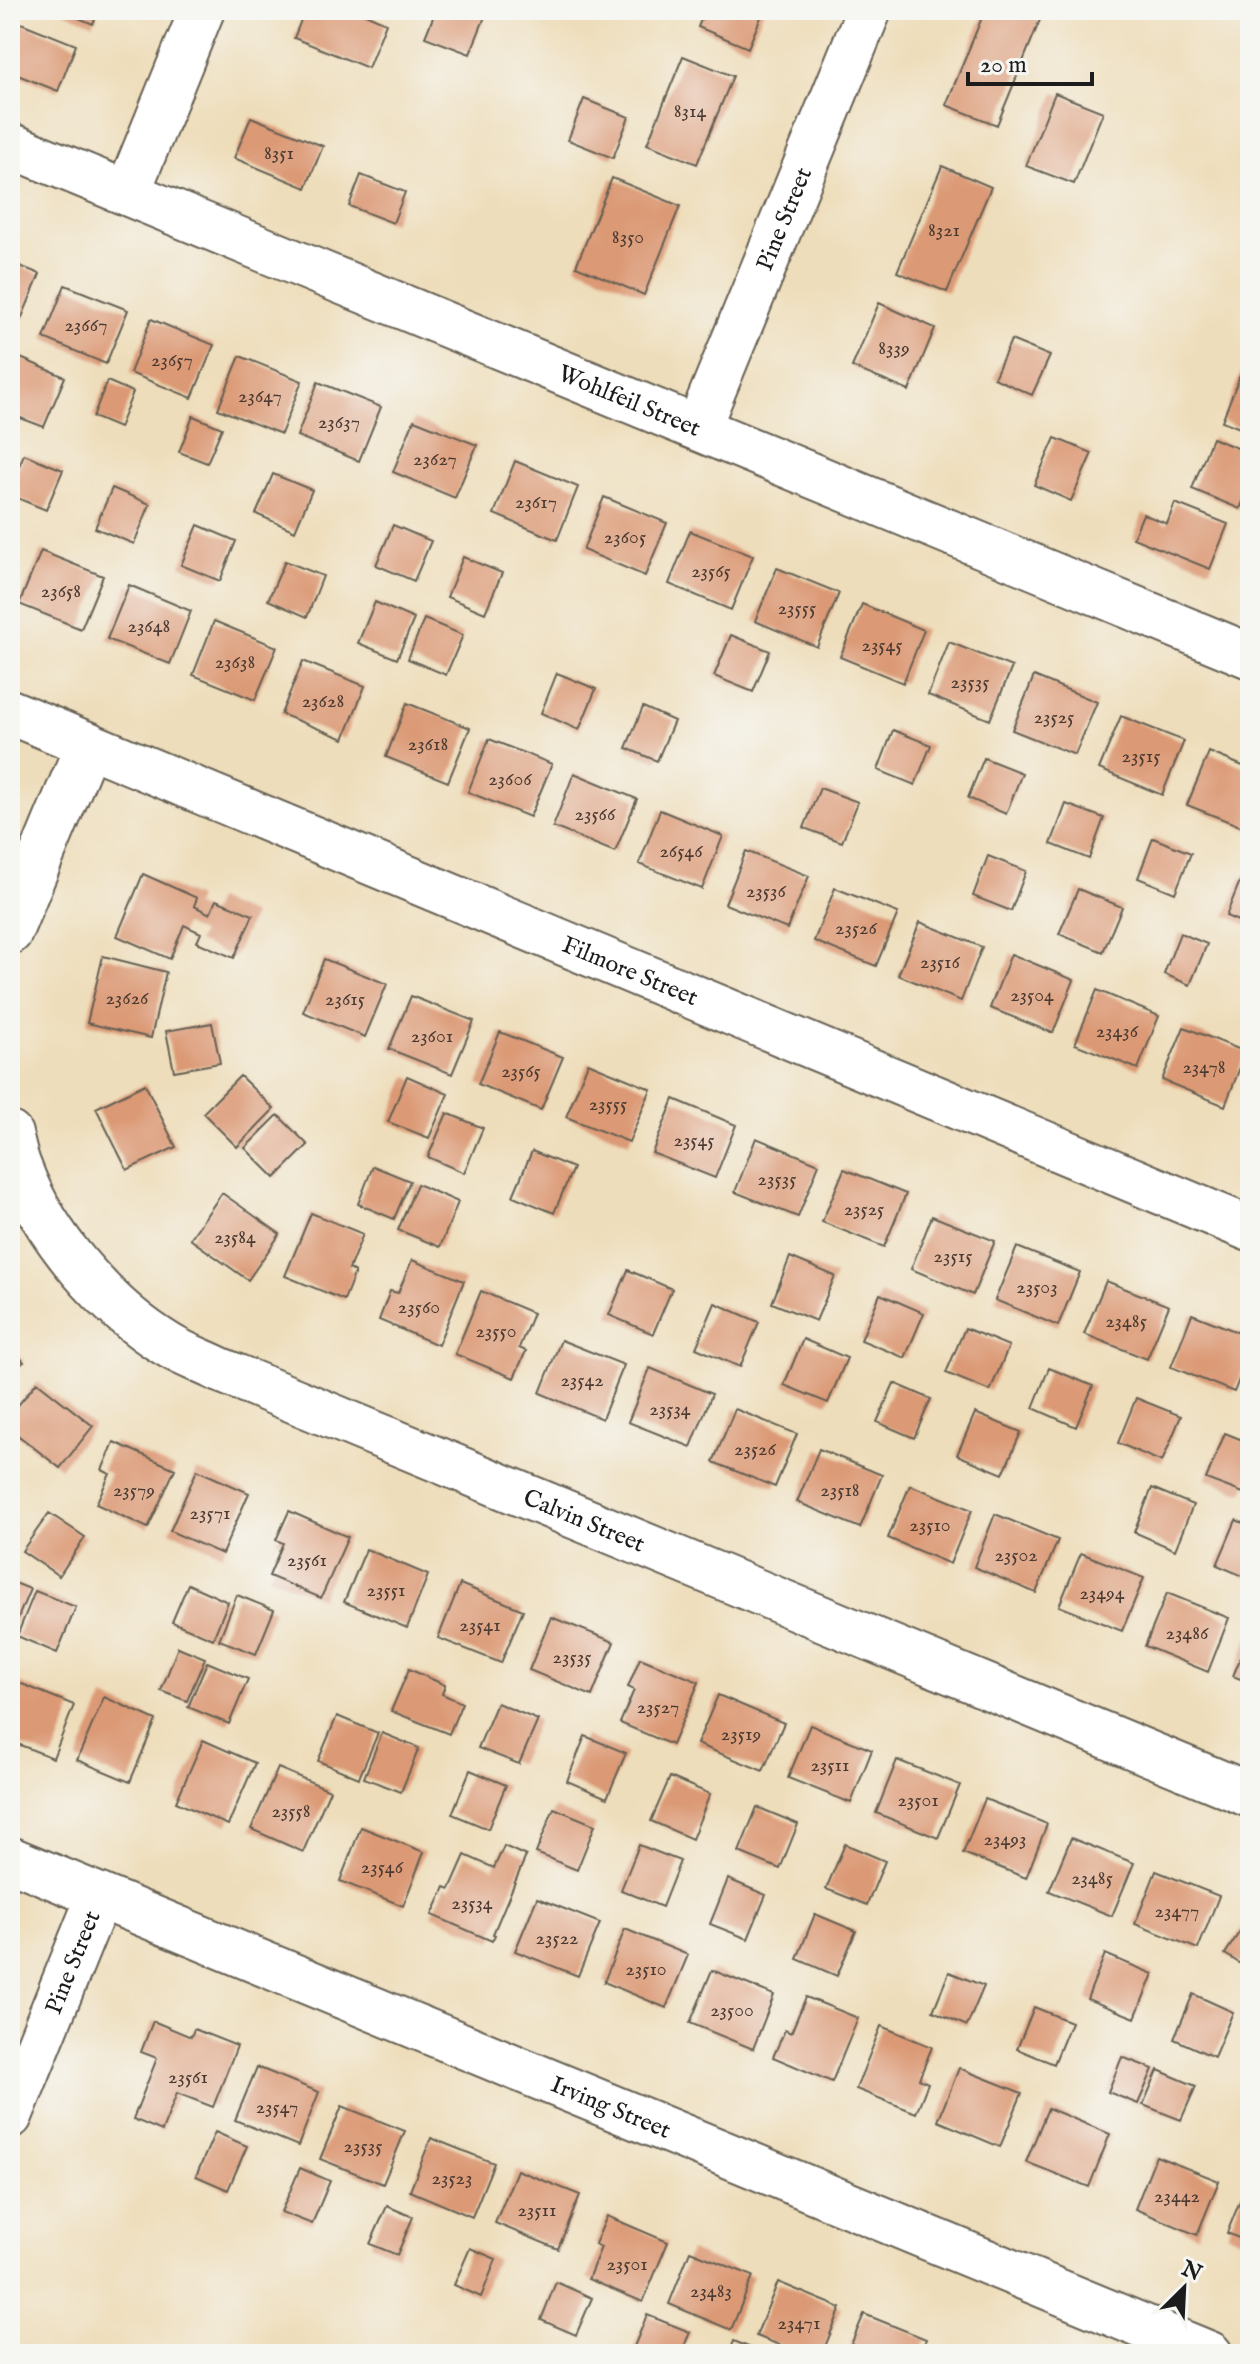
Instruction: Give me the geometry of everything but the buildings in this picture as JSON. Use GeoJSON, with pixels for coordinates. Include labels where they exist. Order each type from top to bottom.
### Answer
{"type":"FeatureCollection","features":[{"type":"Feature","properties":{"kind":"street"},"geometry":{"type":"LineString","coordinates":[[128,192],[202,10]]}},
{"type":"Feature","properties":{"kind":"street","name":"Pine Street"},"geometry":{"type":"LineString","coordinates":[[698,428],[869,10]]}},
{"type":"Feature","properties":{"kind":"street","name":"Wohlfeil Street"},"geometry":{"type":"LineString","coordinates":[[10,145],[1250,656]]}},
{"type":"Feature","properties":{"kind":"street","name":"Filmore Street"},"geometry":{"type":"LineString","coordinates":[[10,712],[1250,1229]]}},
{"type":"Feature","properties":{"kind":"street"},"geometry":{"type":"LineString","coordinates":[[10,932],[88,744]]}},
{"type":"Feature","properties":{"kind":"street","name":"Calvin Street"},"geometry":{"type":"LineString","coordinates":[[10,1134],[20,1170],[40,1211],[74,1260],[107,1297],[169,1345],[233,1376],[1250,1795]]}},
{"type":"Feature","properties":{"kind":"street","name":"Irving Street"},"geometry":{"type":"LineString","coordinates":[[10,1859],[1210,2354]]}},
{"type":"Feature","properties":{"kind":"street","name":"Pine Street"},"geometry":{"type":"LineString","coordinates":[[10,2116],[99,1896]]}}]}
